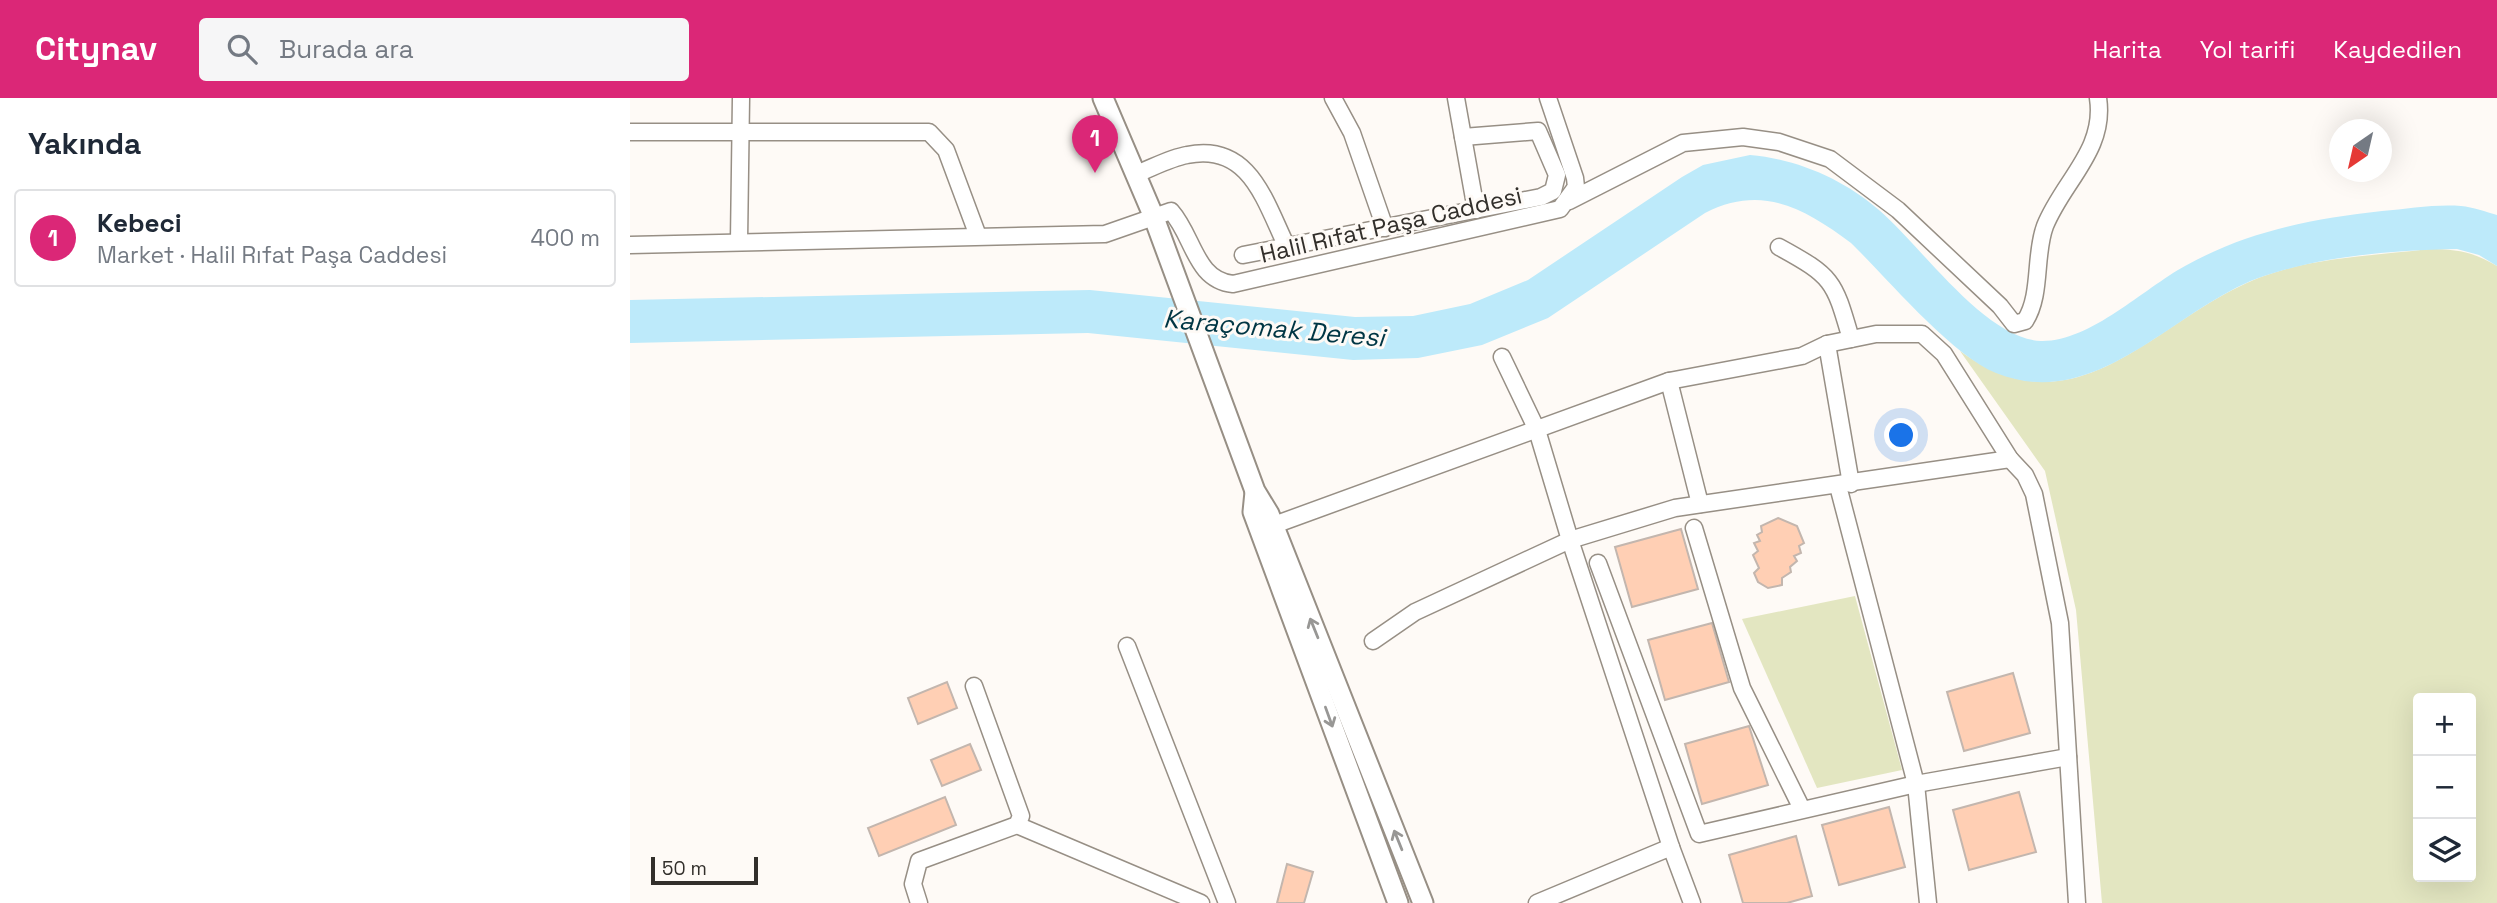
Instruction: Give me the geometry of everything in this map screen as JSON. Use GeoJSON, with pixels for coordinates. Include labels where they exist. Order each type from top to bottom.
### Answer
{"type":"FeatureCollection","features":[{"type":"Feature","properties":{"kind":"main road"},"geometry":{"type":"LineString","coordinates":[[1103,98],[1153,215],[1255,491],[1274,525],[1423,903]]}},
{"type":"Feature","properties":{"kind":"main road"},"geometry":{"type":"LineString","coordinates":[[1116,131],[1118,98]]}},
{"type":"Feature","properties":{"kind":"main road"},"geometry":{"type":"LineString","coordinates":[[1255,491],[1253,512],[1398,903]]}},
{"type":"Feature","properties":{"kind":"street"},"geometry":{"type":"LineString","coordinates":[[739,241],[741,98]]}},
{"type":"Feature","properties":{"kind":"street","name":"Halil Rıfat Paşa Caddesi"},"geometry":{"type":"LineString","coordinates":[[1333,98],[1352,133],[1385,228]]}},
{"type":"Feature","properties":{"kind":"street","name":"Halil Rıfat Paşa Caddesi"},"geometry":{"type":"LineString","coordinates":[[1456,98],[1476,210]]}},
{"type":"Feature","properties":{"kind":"street"},"geometry":{"type":"LineString","coordinates":[[1548,98],[1575,177],[1576,187],[1569,201]]}},
{"type":"Feature","properties":{"kind":"street"},"geometry":{"type":"LineString","coordinates":[[1569,201],[1683,143],[1743,137],[1779,142],[1830,159],[1898,210],[2000,306],[2014,324],[2025,321],[2032,310],[2035,274],[2045,226],[2094,145],[2101,117],[2098,98]]}},
{"type":"Feature","properties":{"kind":"street","name":"Halil Rıfat Paşa Caddesi"},"geometry":{"type":"LineString","coordinates":[[1243,255],[1541,197],[1553,191],[1558,174],[1538,131],[1463,137]]}},
{"type":"Feature","properties":{"kind":"street"},"geometry":{"type":"LineString","coordinates":[[630,132],[929,132],[946,150],[978,236]]}},
{"type":"Feature","properties":{"kind":"street","name":"Halil Rıfat Paşa Caddesi"},"geometry":{"type":"LineString","coordinates":[[1136,174],[1187,154],[1232,160],[1250,172],[1287,247]]}},
{"type":"Feature","properties":{"kind":"street","name":"Halil Rıfat Paşa Caddesi"},"geometry":{"type":"LineString","coordinates":[[1153,215],[1171,211],[1195,247],[1203,271],[1218,283],[1233,284],[1560,209],[1569,201]]}},
{"type":"Feature","properties":{"kind":"street"},"geometry":{"type":"LineString","coordinates":[[630,245],[1105,234],[1139,224],[1153,215]]}},
{"type":"Feature","properties":{"kind":"street"},"geometry":{"type":"LineString","coordinates":[[1779,247],[1811,264],[1836,288],[1851,339]]}},
{"type":"Feature","properties":{"kind":"street"},"geometry":{"type":"LineString","coordinates":[[1274,525],[1669,381],[1802,356],[1827,344],[1875,334],[1922,334],[1944,354],[2010,459],[2025,475],[2034,494],[2060,623],[2077,903]]}},
{"type":"Feature","properties":{"kind":"street"},"geometry":{"type":"LineString","coordinates":[[1827,344],[1845,485],[1916,784],[1928,903]]}},
{"type":"Feature","properties":{"kind":"street"},"geometry":{"type":"LineString","coordinates":[[1502,356],[1537,430],[1570,540],[1692,903]]}},
{"type":"Feature","properties":{"kind":"street"},"geometry":{"type":"LineString","coordinates":[[1669,381],[1700,504]]}},
{"type":"Feature","properties":{"kind":"street"},"geometry":{"type":"LineString","coordinates":[[1373,641],[1426,606],[1570,540],[1700,504],[2010,459]]}},
{"type":"Feature","properties":{"kind":"street"},"geometry":{"type":"LineString","coordinates":[[1694,528],[1742,688],[1802,809]]}},
{"type":"Feature","properties":{"kind":"street"},"geometry":{"type":"LineString","coordinates":[[1598,563],[1699,834],[1916,784],[2068,757]]}},
{"type":"Feature","properties":{"kind":"street"},"geometry":{"type":"LineString","coordinates":[[1127,646],[1227,903]]}},
{"type":"Feature","properties":{"kind":"street"},"geometry":{"type":"LineString","coordinates":[[974,685],[1021,816],[1017,825]]}},
{"type":"Feature","properties":{"kind":"street"},"geometry":{"type":"LineString","coordinates":[[919,903],[913,884],[919,861],[1017,825],[1201,903]]}},
{"type":"Feature","properties":{"kind":"street"},"geometry":{"type":"LineString","coordinates":[[1537,903],[1671,847]]}},
{"type":"Feature","properties":{"kind":"green space"},"geometry":{"type":"Polygon","coordinates":[[[2429,249],[2456,251],[2472,254],[2497,266],[2497,903],[2102,903],[2076,610],[2045,471],[1960,351],[2003,374],[2042,382],[2079,377],[2115,362],[2222,296],[2261,277],[2302,265],[2429,249]]]}},
{"type":"Feature","properties":{"kind":"green space"},"geometry":{"type":"Polygon","coordinates":[[[1855,596],[1902,770],[1817,788],[1742,619],[1855,596]]]}},
{"type":"Feature","properties":{"kind":"water","name":"Karaçomak Deresi"},"geometry":{"type":"Polygon","coordinates":[[[1750,155],[1802,166],[1850,189],[1896,226],[1976,308],[1998,325],[2020,336],[2041,341],[2060,339],[2097,324],[2185,266],[2232,244],[2280,228],[2330,218],[2431,206],[2461,206],[2497,215],[2497,266],[2479,255],[2457,249],[2359,255],[2287,269],[2231,290],[2135,351],[2102,368],[2068,379],[2033,382],[1996,373],[1978,364],[1920,315],[1851,243],[1834,230],[1799,210],[1764,201],[1745,201],[1705,213],[1548,318],[1482,345],[1418,358],[1353,360],[1088,333],[630,343],[630,300],[1090,290],[1355,317],[1413,316],[1470,304],[1528,280],[1703,165],[1750,155]]]}},
{"type":"Feature","properties":{"kind":"building"},"geometry":{"type":"Polygon","coordinates":[[[1778,518],[1797,526],[1804,543],[1799,546],[1801,553],[1794,556],[1797,561],[1790,567],[1791,572],[1782,578],[1782,585],[1768,588],[1758,582],[1754,573],[1759,568],[1753,555],[1758,551],[1754,543],[1760,541],[1757,535],[1762,532],[1761,526],[1778,518]]]}},
{"type":"Feature","properties":{"kind":"building"},"geometry":{"type":"Polygon","coordinates":[[[1681,529],[1698,589],[1632,607],[1615,547],[1681,529]]]}},
{"type":"Feature","properties":{"kind":"building"},"geometry":{"type":"Polygon","coordinates":[[[1712,623],[1729,682],[1665,700],[1648,640],[1712,623]]]}},
{"type":"Feature","properties":{"kind":"building"},"geometry":{"type":"Polygon","coordinates":[[[2013,673],[2030,733],[1964,751],[1947,692],[2013,673]]]}},
{"type":"Feature","properties":{"kind":"building"},"geometry":{"type":"Polygon","coordinates":[[[947,682],[957,708],[918,724],[908,698],[947,682]]]}},
{"type":"Feature","properties":{"kind":"building"},"geometry":{"type":"Polygon","coordinates":[[[1749,726],[1768,785],[1702,804],[1685,744],[1749,726]]]}},
{"type":"Feature","properties":{"kind":"building"},"geometry":{"type":"Polygon","coordinates":[[[970,744],[981,770],[942,786],[931,760],[970,744]]]}},
{"type":"Feature","properties":{"kind":"building"},"geometry":{"type":"Polygon","coordinates":[[[2019,792],[2036,852],[1969,870],[1953,810],[2019,792]]]}},
{"type":"Feature","properties":{"kind":"building"},"geometry":{"type":"Polygon","coordinates":[[[945,797],[956,825],[879,856],[868,828],[945,797]]]}},
{"type":"Feature","properties":{"kind":"building"},"geometry":{"type":"Polygon","coordinates":[[[1889,807],[1905,867],[1839,885],[1822,825],[1889,807]]]}},
{"type":"Feature","properties":{"kind":"building"},"geometry":{"type":"Polygon","coordinates":[[[1796,836],[1812,896],[1787,903],[1743,903],[1729,855],[1796,836]]]}},
{"type":"Feature","properties":{"kind":"building"},"geometry":{"type":"Polygon","coordinates":[[[1287,864],[1313,872],[1304,903],[1277,903],[1287,864]]]}},
{"type":"Feature","properties":{"kind":"place","name":"Kebeci"},"geometry":{"type":"Point","coordinates":[1095,173]}}]}
